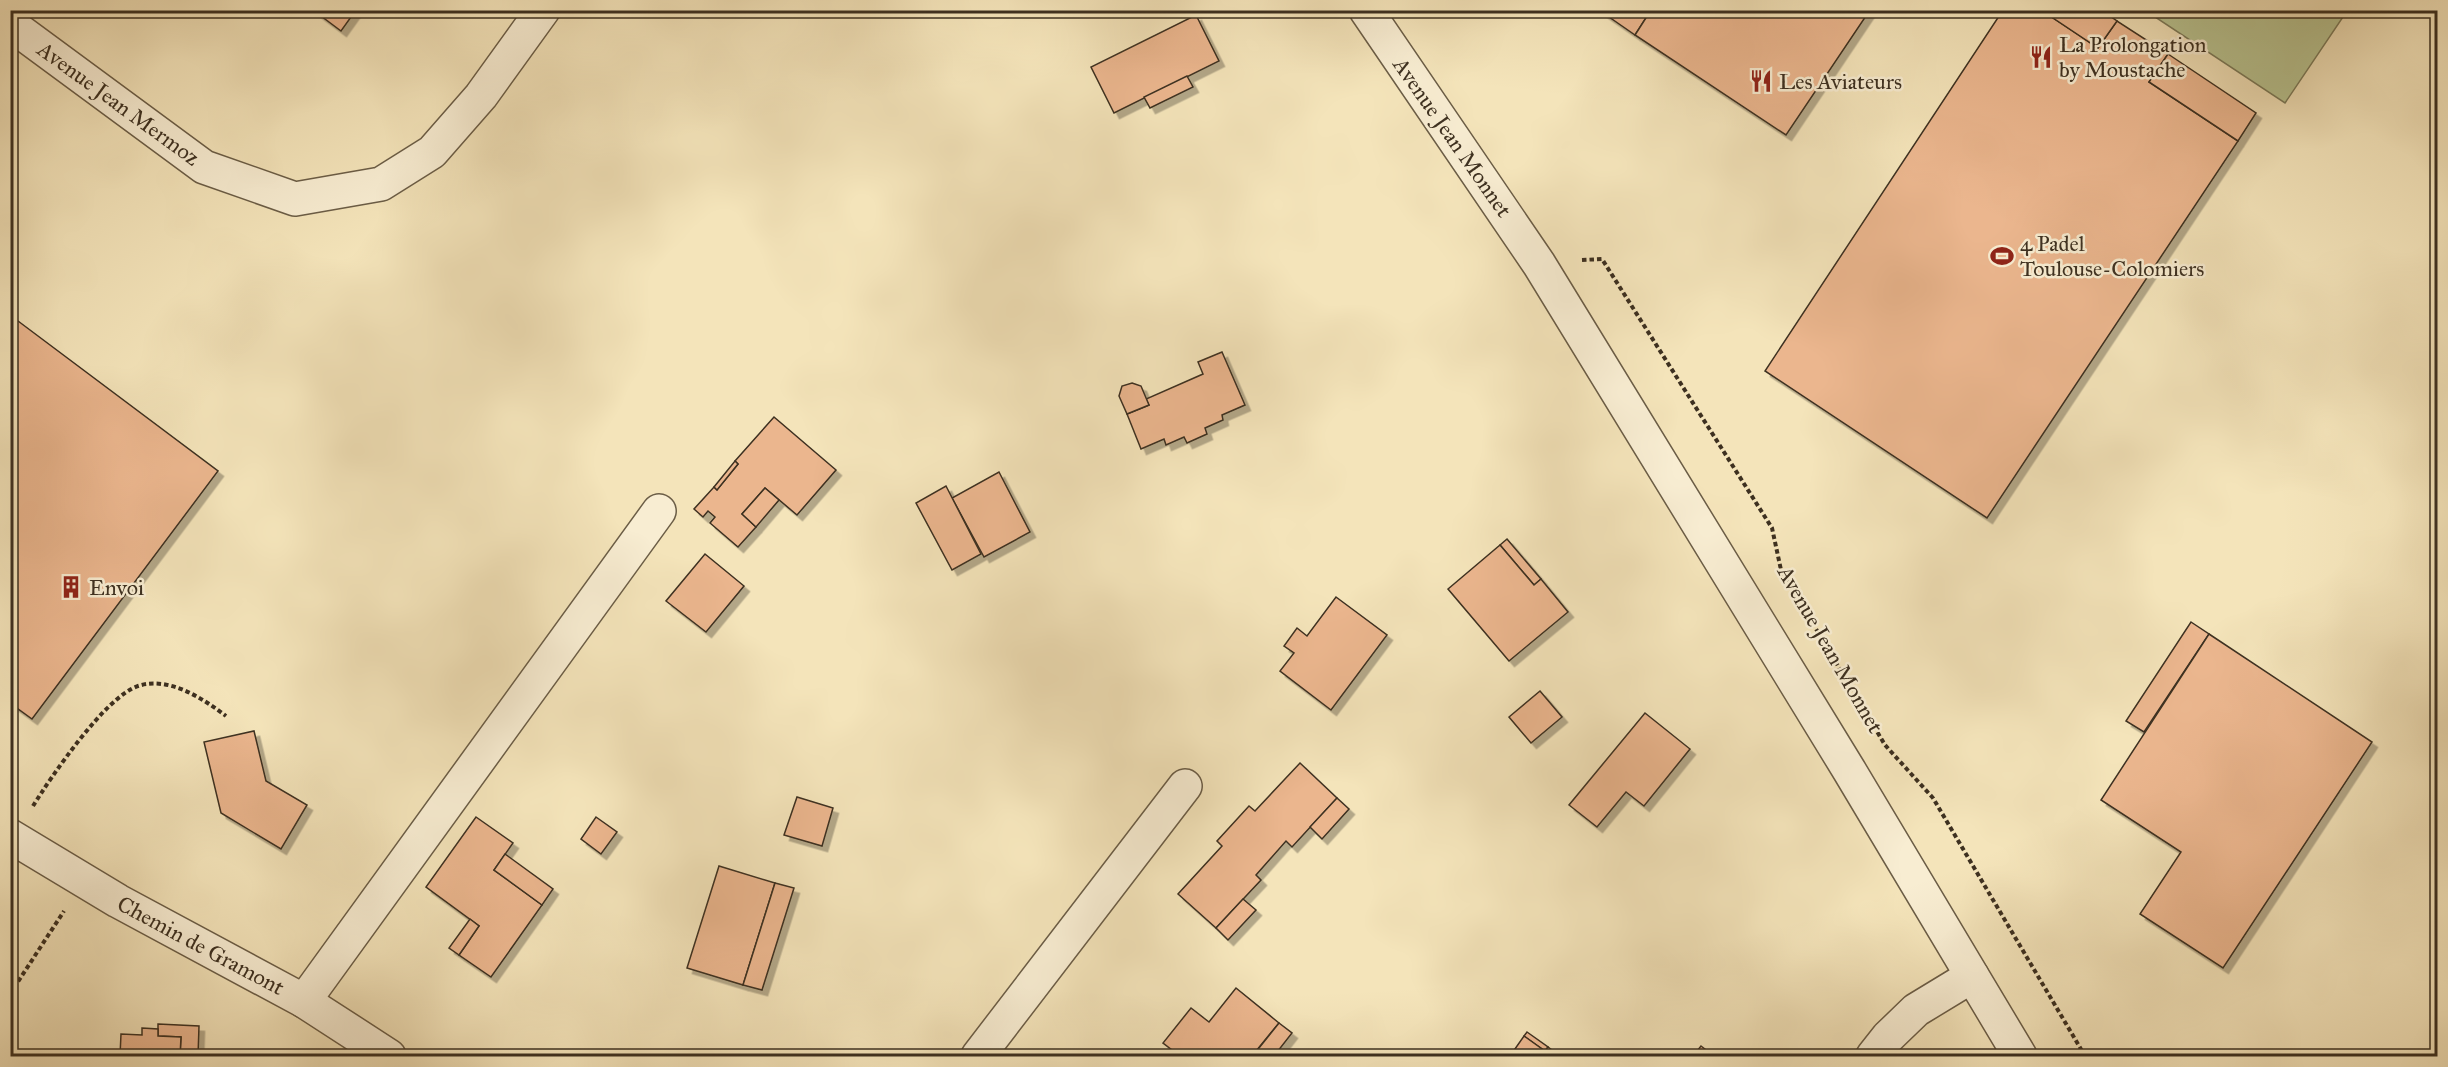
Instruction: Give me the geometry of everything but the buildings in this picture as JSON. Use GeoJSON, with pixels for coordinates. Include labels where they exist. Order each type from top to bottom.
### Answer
{"type":"FeatureCollection","features":[{"type":"Feature","properties":{"kind":"street","name":"Avenue Jean Mermoz"},"geometry":{"type":"LineString","coordinates":[[10,24],[204,167],[295,199],[381,184],[432,152],[481,96],[543,10]]}},
{"type":"Feature","properties":{"kind":"street","name":"Avenue Jean Monnet"},"geometry":{"type":"LineString","coordinates":[[1366,10],[1539,264],[2020,1056]]}},
{"type":"Feature","properties":{"kind":"street"},"geometry":{"type":"LineString","coordinates":[[304,1001],[659,512]]}},
{"type":"Feature","properties":{"kind":"street"},"geometry":{"type":"LineString","coordinates":[[978,1056],[1185,786]]}},
{"type":"Feature","properties":{"kind":"street","name":"Chemin de Gramont"},"geometry":{"type":"LineString","coordinates":[[12,837],[118,901],[304,1001],[389,1056]]}},
{"type":"Feature","properties":{"kind":"street"},"geometry":{"type":"LineString","coordinates":[[1873,1056],[1888,1037],[1916,1010],[1972,976]]}},
{"type":"Feature","properties":{"kind":"path","name":"Avenue Jean Monnet"},"geometry":{"type":"LineString","coordinates":[[1539,264],[1602,259],[1772,528],[1781,570],[1885,745],[1932,798],[2085,1056]]}},
{"type":"Feature","properties":{"kind":"path"},"geometry":{"type":"LineString","coordinates":[[12,837],[60,765],[110,705],[137,686],[158,684],[179,688],[208,702],[226,716]]}},
{"type":"Feature","properties":{"kind":"path"},"geometry":{"type":"LineString","coordinates":[[10,994],[85,880]]}},
{"type":"Feature","properties":{"kind":"green space"},"geometry":{"type":"Polygon","coordinates":[[[2146,11],[2347,11],[2285,103],[2146,11]]]}},
{"type":"Feature","properties":{"kind":"place","name":"La Prolongation by Moustache"},"geometry":{"type":"Point","coordinates":[2041,57]}},
{"type":"Feature","properties":{"kind":"place","name":"Les Aviateurs"},"geometry":{"type":"Point","coordinates":[1761,81]}},
{"type":"Feature","properties":{"kind":"place","name":"4 Padel Toulouse-Colomiers"},"geometry":{"type":"Point","coordinates":[2002,256]}},
{"type":"Feature","properties":{"kind":"place","name":"Envoi"},"geometry":{"type":"Point","coordinates":[71,587]}}]}
